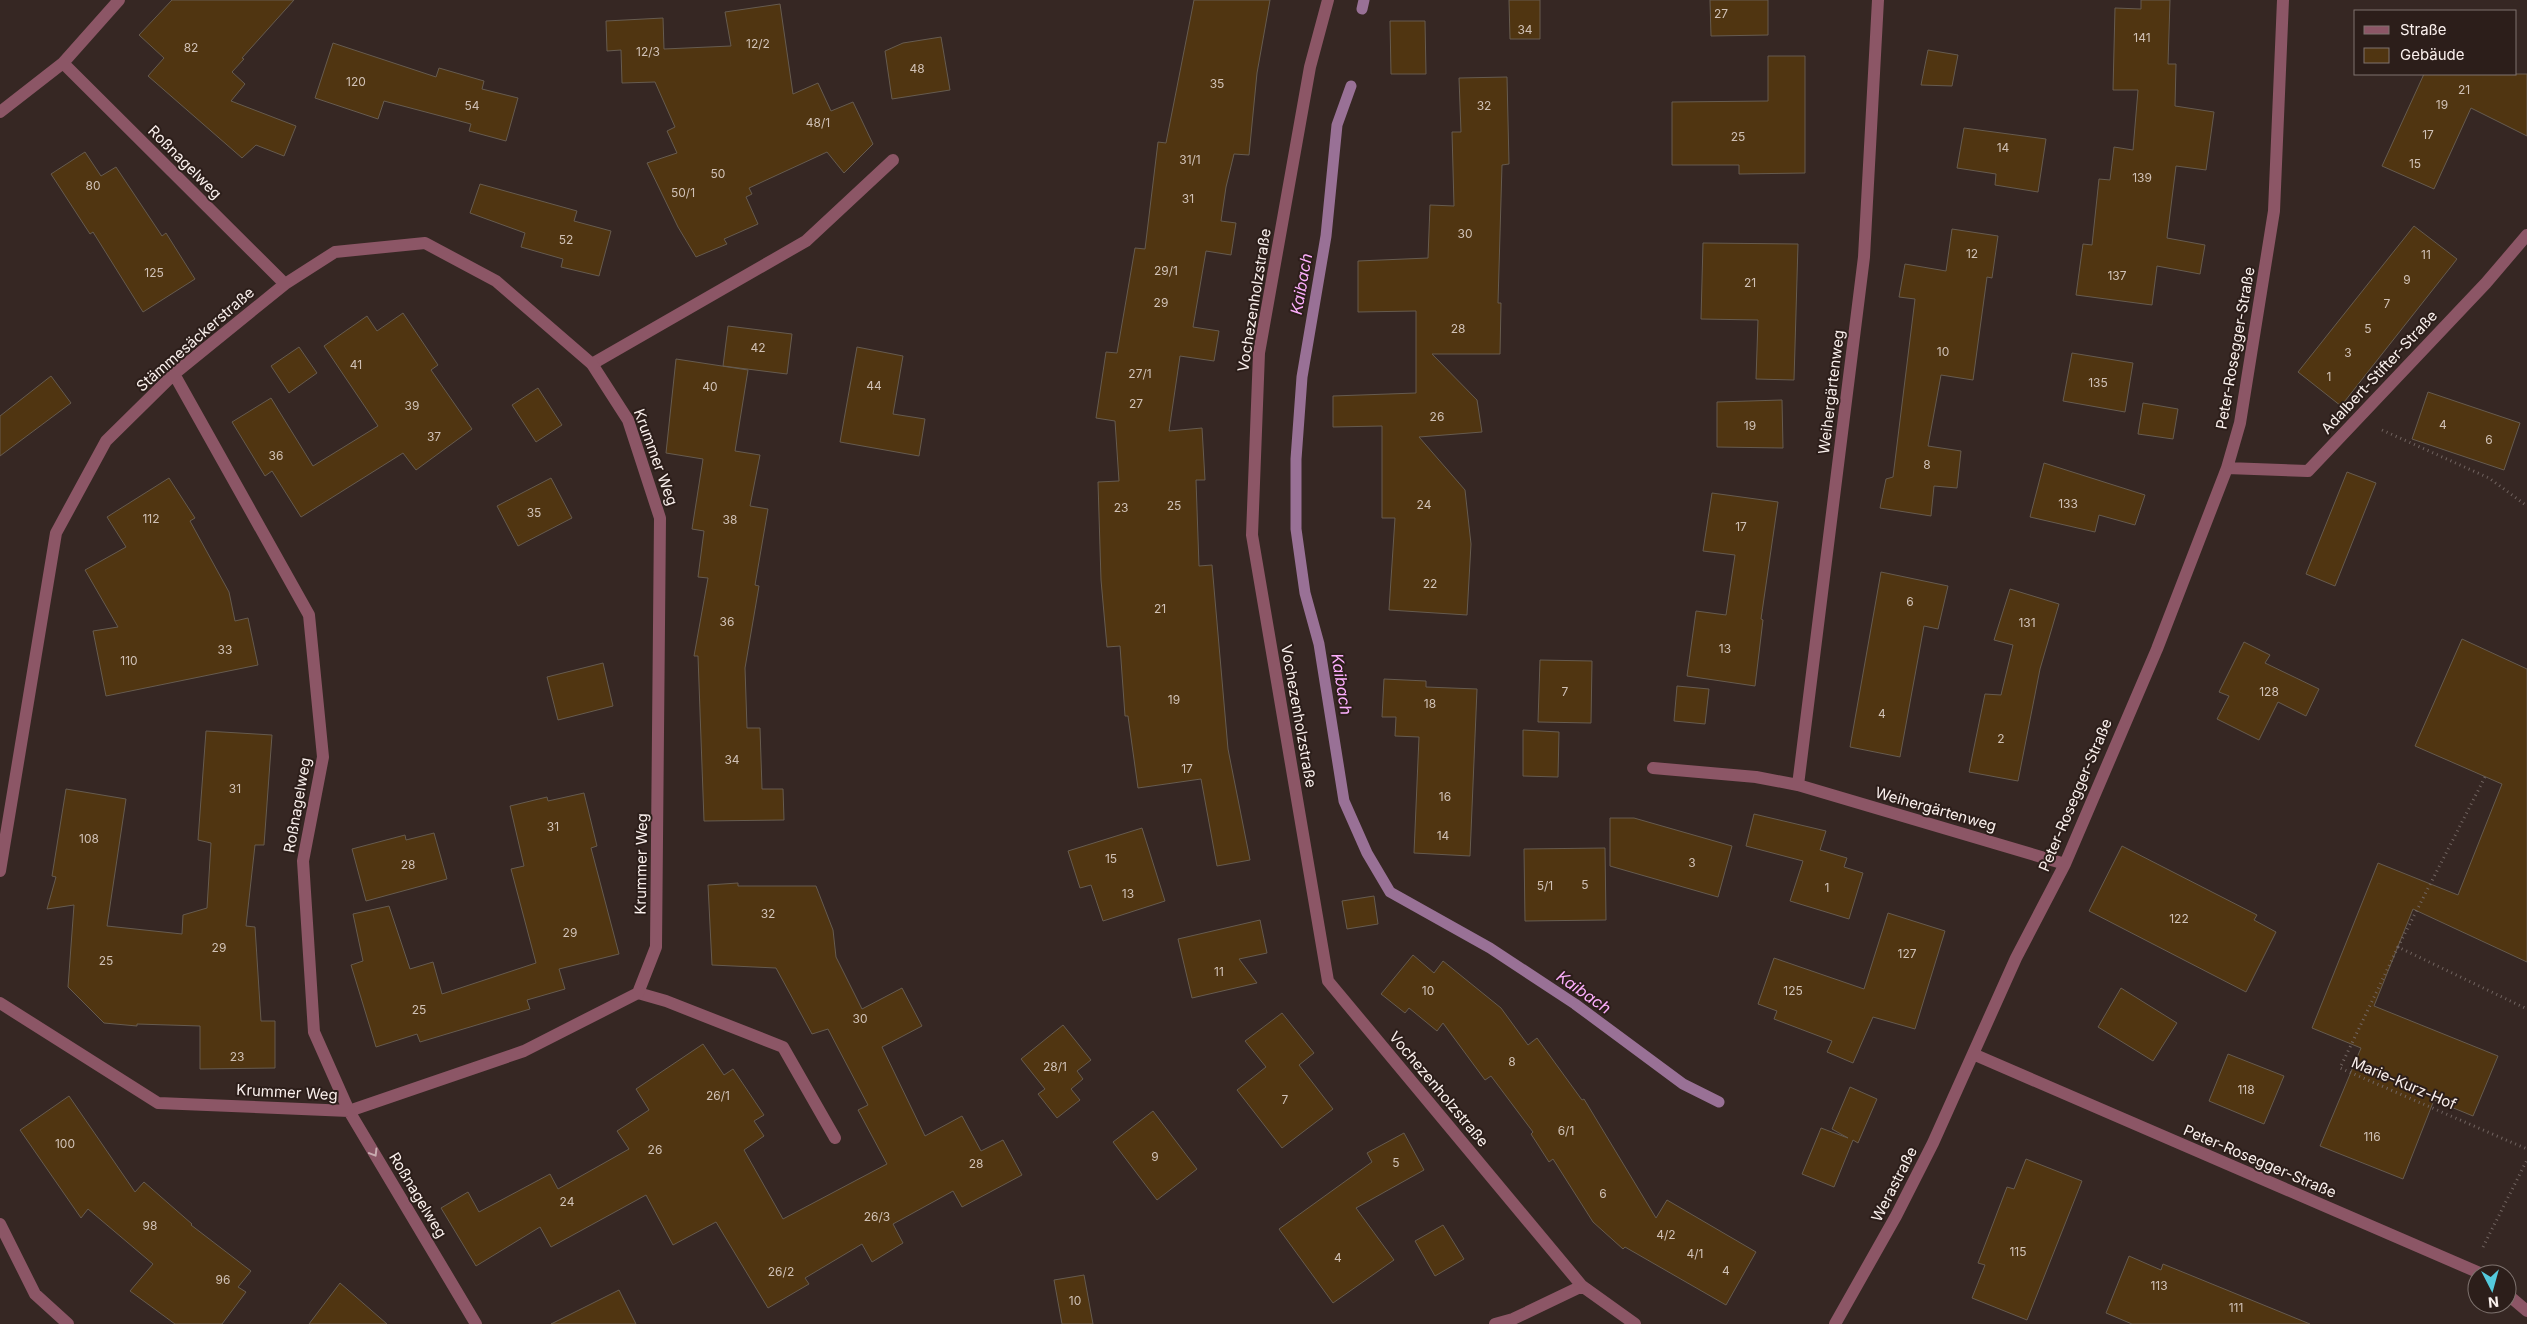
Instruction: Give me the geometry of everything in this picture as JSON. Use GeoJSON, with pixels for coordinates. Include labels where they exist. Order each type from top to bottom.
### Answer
{"type":"FeatureCollection","features":[{"type":"Feature","properties":{"kind":"street"},"geometry":{"type":"LineString","coordinates":[[0,112],[63,63],[119,0]]}},
{"type":"Feature","properties":{"kind":"street","name":"Vochezenholzstraße"},"geometry":{"type":"LineString","coordinates":[[1328,0],[1310,67],[1259,353],[1252,535],[1328,981],[1582,1286],[1635,1324]]}},
{"type":"Feature","properties":{"kind":"street","name":"Weihergärtenweg"},"geometry":{"type":"LineString","coordinates":[[1798,786],[1864,257],[1878,0]]}},
{"type":"Feature","properties":{"kind":"street","name":"Peter-Rosegger-Straße"},"geometry":{"type":"LineString","coordinates":[[2283,0],[2274,211],[2240,423],[2227,468],[2157,649],[2065,864],[2016,958],[1973,1054],[2467,1268]]}},
{"type":"Feature","properties":{"kind":"street","name":"Roßnagelweg"},"geometry":{"type":"LineString","coordinates":[[63,63],[285,284]]}},
{"type":"Feature","properties":{"kind":"street"},"geometry":{"type":"LineString","coordinates":[[592,364],[806,241],[893,160]]}},
{"type":"Feature","properties":{"kind":"street","name":"Adalbert-Stifter-Straße"},"geometry":{"type":"LineString","coordinates":[[2227,468],[2308,470],[2486,283],[2527,235]]}},
{"type":"Feature","properties":{"kind":"street","name":"Stämmesäckerstraße"},"geometry":{"type":"LineString","coordinates":[[0,871],[56,533],[106,441],[174,374],[285,284],[335,252],[425,243],[496,281],[592,364]]}},
{"type":"Feature","properties":{"kind":"street","name":"Krummer Weg"},"geometry":{"type":"LineString","coordinates":[[0,1004],[158,1103],[349,1112],[524,1051],[638,993],[656,947],[660,518],[628,420],[592,364]]}},
{"type":"Feature","properties":{"kind":"street","name":"Roßnagelweg"},"geometry":{"type":"LineString","coordinates":[[174,374],[309,615],[323,757],[303,861],[314,1032],[349,1112],[476,1324]]}},
{"type":"Feature","properties":{"kind":"street","name":"Weihergärtenweg"},"geometry":{"type":"LineString","coordinates":[[1653,768],[1756,777],[1798,786],[2065,864]]}},
{"type":"Feature","properties":{"kind":"street"},"geometry":{"type":"LineString","coordinates":[[638,993],[666,1001],[784,1047],[835,1138]]}},
{"type":"Feature","properties":{"kind":"street","name":"Werastraße"},"geometry":{"type":"LineString","coordinates":[[1835,1324],[1925,1160],[1973,1054]]}},
{"type":"Feature","properties":{"kind":"street"},"geometry":{"type":"LineString","coordinates":[[0,1224],[35,1294],[68,1324]]}},
{"type":"Feature","properties":{"kind":"street"},"geometry":{"type":"LineString","coordinates":[[1494,1324],[1513,1319],[1582,1286]]}},
{"type":"Feature","properties":{"kind":"street"},"geometry":{"type":"LineString","coordinates":[[2517,1302],[2527,1311]]}},
{"type":"Feature","properties":{"kind":"path"},"geometry":{"type":"LineString","coordinates":[[2357,418],[2489,478],[2527,506]]}},
{"type":"Feature","properties":{"kind":"path","name":"Marie-Kurz-Hof"},"geometry":{"type":"LineString","coordinates":[[2485,777],[2398,947],[2340,1068],[2527,1149]]}},
{"type":"Feature","properties":{"kind":"path"},"geometry":{"type":"LineString","coordinates":[[2398,947],[2527,1009]]}},
{"type":"Feature","properties":{"kind":"path"},"geometry":{"type":"LineString","coordinates":[[2481,1264],[2527,1160]]}},
{"type":"Feature","properties":{"kind":"building"},"geometry":{"type":"Polygon","coordinates":[[[172,0],[294,0],[242,58],[244,59],[232,72],[245,84],[231,101],[296,126],[284,156],[256,145],[242,158],[148,76],[164,58],[139,35],[172,0]]]}},
{"type":"Feature","properties":{"kind":"building"},"geometry":{"type":"Polygon","coordinates":[[[1194,0],[1270,0],[1257,73],[1249,155],[1234,154],[1226,187],[1221,221],[1236,223],[1231,255],[1206,251],[1193,327],[1219,331],[1214,361],[1180,356],[1169,431],[1202,428],[1205,480],[1196,480],[1199,566],[1212,565],[1228,749],[1250,860],[1217,866],[1201,779],[1138,788],[1128,716],[1125,716],[1120,646],[1107,647],[1101,580],[1098,482],[1119,481],[1115,421],[1096,418],[1106,352],[1117,353],[1135,248],[1145,249],[1158,142],[1166,143],[1194,0]]]}},
{"type":"Feature","properties":{"kind":"building"},"geometry":{"type":"Polygon","coordinates":[[[1509,0],[1540,0],[1540,39],[1510,39],[1509,0]]]}},
{"type":"Feature","properties":{"kind":"building"},"geometry":{"type":"Polygon","coordinates":[[[1710,0],[1768,0],[1768,35],[1711,36],[1710,0]]]}},
{"type":"Feature","properties":{"kind":"building"},"geometry":{"type":"Polygon","coordinates":[[[2141,0],[2170,0],[2168,64],[2176,64],[2175,106],[2214,112],[2206,170],[2176,166],[2167,238],[2205,245],[2200,274],[2157,266],[2152,305],[2076,295],[2083,244],[2092,245],[2099,179],[2110,180],[2114,147],[2133,150],[2138,90],[2113,90],[2115,8],[2141,9],[2141,0]]]}},
{"type":"Feature","properties":{"kind":"building"},"geometry":{"type":"Polygon","coordinates":[[[780,4],[793,94],[818,83],[831,111],[853,102],[873,144],[844,173],[827,152],[749,188],[752,194],[746,197],[758,224],[724,239],[727,244],[696,257],[678,227],[647,163],[677,153],[667,131],[675,127],[655,82],[622,83],[621,50],[607,51],[606,21],[663,18],[664,49],[731,46],[725,12],[780,4]]]}},
{"type":"Feature","properties":{"kind":"building"},"geometry":{"type":"Polygon","coordinates":[[[1390,21],[1425,21],[1426,74],[1391,74],[1390,21]]]}},
{"type":"Feature","properties":{"kind":"building"},"geometry":{"type":"Polygon","coordinates":[[[941,37],[950,90],[892,99],[885,51],[903,43],[941,37]]]}},
{"type":"Feature","properties":{"kind":"building"},"geometry":{"type":"Polygon","coordinates":[[[333,43],[436,77],[439,68],[484,81],[482,89],[518,98],[506,141],[469,131],[471,124],[384,101],[378,119],[315,98],[333,43]]]}},
{"type":"Feature","properties":{"kind":"building"},"geometry":{"type":"Polygon","coordinates":[[[1928,50],[1958,55],[1952,86],[1921,85],[1928,50]]]}},
{"type":"Feature","properties":{"kind":"building"},"geometry":{"type":"Polygon","coordinates":[[[1768,56],[1805,56],[1805,173],[1739,174],[1739,165],[1672,165],[1672,102],[1768,101],[1768,56]]]}},
{"type":"Feature","properties":{"kind":"building"},"geometry":{"type":"Polygon","coordinates":[[[2527,74],[2527,136],[2471,108],[2434,189],[2382,166],[2424,75],[2527,74]]]}},
{"type":"Feature","properties":{"kind":"building"},"geometry":{"type":"Polygon","coordinates":[[[1507,77],[1509,164],[1502,165],[1498,303],[1501,303],[1500,354],[1432,354],[1477,400],[1482,432],[1419,437],[1465,490],[1471,544],[1467,615],[1389,610],[1395,518],[1382,518],[1382,426],[1333,427],[1333,396],[1416,393],[1416,311],[1358,312],[1358,261],[1428,258],[1430,205],[1454,206],[1452,132],[1461,132],[1459,78],[1507,77]]]}},
{"type":"Feature","properties":{"kind":"building"},"geometry":{"type":"Polygon","coordinates":[[[1964,128],[2046,139],[2038,192],[1995,185],[1996,174],[1957,168],[1964,128]]]}},
{"type":"Feature","properties":{"kind":"building"},"geometry":{"type":"Polygon","coordinates":[[[85,152],[101,176],[116,167],[162,236],[166,233],[195,279],[143,312],[93,232],[90,234],[51,174],[85,152]]]}},
{"type":"Feature","properties":{"kind":"building"},"geometry":{"type":"Polygon","coordinates":[[[480,184],[577,211],[574,221],[611,231],[599,276],[561,267],[563,259],[521,247],[525,233],[470,213],[480,184]]]}},
{"type":"Feature","properties":{"kind":"building"},"geometry":{"type":"Polygon","coordinates":[[[2414,226],[2457,259],[2341,406],[2298,372],[2414,226]]]}},
{"type":"Feature","properties":{"kind":"building"},"geometry":{"type":"Polygon","coordinates":[[[1952,229],[1998,236],[1992,278],[1987,277],[1973,380],[1941,375],[1928,446],[1961,451],[1957,488],[1934,486],[1931,516],[1880,508],[1886,479],[1893,477],[1915,299],[1899,297],[1905,264],[1946,271],[1952,229]]]}},
{"type":"Feature","properties":{"kind":"building"},"geometry":{"type":"Polygon","coordinates":[[[1703,243],[1798,244],[1794,380],[1756,379],[1758,320],[1701,319],[1703,243]]]}},
{"type":"Feature","properties":{"kind":"building"},"geometry":{"type":"Polygon","coordinates":[[[403,313],[438,365],[431,370],[472,429],[416,470],[403,453],[301,517],[272,471],[265,476],[232,422],[271,398],[313,466],[378,426],[324,346],[367,316],[377,331],[403,313]]]}},
{"type":"Feature","properties":{"kind":"building"},"geometry":{"type":"Polygon","coordinates":[[[728,326],[792,334],[787,374],[723,366],[728,326]]]}},
{"type":"Feature","properties":{"kind":"building"},"geometry":{"type":"Polygon","coordinates":[[[299,347],[317,373],[289,393],[271,366],[299,347]]]}},
{"type":"Feature","properties":{"kind":"building"},"geometry":{"type":"Polygon","coordinates":[[[857,347],[903,356],[893,414],[925,419],[919,456],[840,442],[857,347]]]}},
{"type":"Feature","properties":{"kind":"building"},"geometry":{"type":"Polygon","coordinates":[[[2072,353],[2133,363],[2125,412],[2063,401],[2072,353]]]}},
{"type":"Feature","properties":{"kind":"building"},"geometry":{"type":"Polygon","coordinates":[[[676,359],[748,370],[735,451],[760,455],[750,506],[768,509],[755,585],[759,586],[745,668],[747,728],[760,728],[762,789],[783,789],[784,820],[704,821],[698,656],[694,656],[708,578],[698,577],[704,531],[692,529],[703,459],[666,453],[676,359]]]}},
{"type":"Feature","properties":{"kind":"building"},"geometry":{"type":"Polygon","coordinates":[[[51,376],[71,403],[0,456],[0,416],[51,376]]]}},
{"type":"Feature","properties":{"kind":"building"},"geometry":{"type":"Polygon","coordinates":[[[538,388],[562,425],[536,442],[512,405],[538,388]]]}},
{"type":"Feature","properties":{"kind":"building"},"geometry":{"type":"Polygon","coordinates":[[[2428,392],[2520,423],[2504,470],[2412,439],[2428,392]]]}},
{"type":"Feature","properties":{"kind":"building"},"geometry":{"type":"Polygon","coordinates":[[[1782,400],[1783,448],[1717,447],[1717,402],[1782,400]]]}},
{"type":"Feature","properties":{"kind":"building"},"geometry":{"type":"Polygon","coordinates":[[[2143,403],[2178,409],[2173,439],[2138,434],[2143,403]]]}},
{"type":"Feature","properties":{"kind":"building"},"geometry":{"type":"Polygon","coordinates":[[[2044,463],[2145,495],[2135,525],[2099,515],[2095,532],[2030,517],[2044,463]]]}},
{"type":"Feature","properties":{"kind":"building"},"geometry":{"type":"Polygon","coordinates":[[[2347,472],[2376,483],[2335,586],[2306,574],[2347,472]]]}},
{"type":"Feature","properties":{"kind":"building"},"geometry":{"type":"Polygon","coordinates":[[[169,478],[195,518],[190,521],[229,592],[235,621],[248,618],[258,665],[106,696],[93,631],[118,627],[85,570],[126,547],[107,517],[169,478]]]}},
{"type":"Feature","properties":{"kind":"building"},"geometry":{"type":"Polygon","coordinates":[[[551,478],[572,518],[518,546],[497,506],[551,478]]]}},
{"type":"Feature","properties":{"kind":"building"},"geometry":{"type":"Polygon","coordinates":[[[1712,493],[1778,502],[1761,619],[1763,620],[1755,686],[1687,676],[1696,611],[1726,615],[1735,555],[1703,551],[1712,493]]]}},
{"type":"Feature","properties":{"kind":"building"},"geometry":{"type":"Polygon","coordinates":[[[1881,572],[1948,586],[1938,629],[1924,626],[1900,757],[1850,747],[1881,572]]]}},
{"type":"Feature","properties":{"kind":"building"},"geometry":{"type":"Polygon","coordinates":[[[2010,589],[2059,604],[2040,669],[2018,781],[1969,772],[1985,694],[2001,695],[2013,645],[1994,640],[2010,589]]]}},
{"type":"Feature","properties":{"kind":"building"},"geometry":{"type":"Polygon","coordinates":[[[2462,639],[2527,669],[2527,962],[2413,909],[2374,1006],[2498,1056],[2473,1116],[2434,1100],[2403,1179],[2320,1146],[2361,1048],[2312,1028],[2378,863],[2458,895],[2502,784],[2415,746],[2462,639]]]}},
{"type":"Feature","properties":{"kind":"building"},"geometry":{"type":"Polygon","coordinates":[[[2244,642],[2270,655],[2265,663],[2319,689],[2306,716],[2278,702],[2259,740],[2217,719],[2229,696],[2219,692],[2244,642]]]}},
{"type":"Feature","properties":{"kind":"building"},"geometry":{"type":"Polygon","coordinates":[[[1540,660],[1592,661],[1591,723],[1538,722],[1540,660]]]}},
{"type":"Feature","properties":{"kind":"building"},"geometry":{"type":"Polygon","coordinates":[[[603,663],[613,706],[558,720],[547,677],[603,663]]]}},
{"type":"Feature","properties":{"kind":"building"},"geometry":{"type":"Polygon","coordinates":[[[1384,679],[1426,681],[1426,687],[1477,689],[1470,856],[1414,853],[1419,737],[1395,736],[1396,717],[1382,717],[1384,679]]]}},
{"type":"Feature","properties":{"kind":"building"},"geometry":{"type":"Polygon","coordinates":[[[1677,686],[1709,689],[1705,724],[1674,721],[1677,686]]]}},
{"type":"Feature","properties":{"kind":"building"},"geometry":{"type":"Polygon","coordinates":[[[1523,730],[1559,732],[1558,777],[1523,776],[1523,730]]]}},
{"type":"Feature","properties":{"kind":"building"},"geometry":{"type":"Polygon","coordinates":[[[206,731],[272,735],[264,845],[255,845],[246,926],[255,927],[261,1021],[275,1021],[275,1068],[200,1069],[200,1026],[137,1024],[137,1026],[104,1023],[68,987],[74,905],[47,909],[56,877],[52,876],[66,789],[126,799],[107,926],[182,934],[183,915],[207,908],[211,843],[198,840],[206,731]]]}},
{"type":"Feature","properties":{"kind":"building"},"geometry":{"type":"Polygon","coordinates":[[[584,793],[597,846],[591,848],[619,954],[559,969],[565,989],[527,1000],[530,1009],[420,1042],[417,1034],[376,1047],[351,965],[363,961],[353,914],[389,906],[410,969],[433,962],[442,994],[536,963],[511,869],[524,866],[510,806],[547,797],[548,801],[584,793]]]}},
{"type":"Feature","properties":{"kind":"building"},"geometry":{"type":"Polygon","coordinates":[[[1754,814],[1826,831],[1820,850],[1847,858],[1844,867],[1863,873],[1849,919],[1790,901],[1803,861],[1746,846],[1754,814]]]}},
{"type":"Feature","properties":{"kind":"building"},"geometry":{"type":"Polygon","coordinates":[[[1610,818],[1634,818],[1732,846],[1718,897],[1610,866],[1610,818]]]}},
{"type":"Feature","properties":{"kind":"building"},"geometry":{"type":"Polygon","coordinates":[[[1142,828],[1165,901],[1103,921],[1091,885],[1080,888],[1068,851],[1142,828]]]}},
{"type":"Feature","properties":{"kind":"building"},"geometry":{"type":"Polygon","coordinates":[[[434,833],[447,879],[366,901],[352,849],[405,835],[406,840],[434,833]]]}},
{"type":"Feature","properties":{"kind":"building"},"geometry":{"type":"Polygon","coordinates":[[[2122,846],[2257,915],[2254,920],[2276,932],[2246,992],[2089,911],[2122,846]]]}},
{"type":"Feature","properties":{"kind":"building"},"geometry":{"type":"Polygon","coordinates":[[[1605,848],[1606,920],[1525,921],[1524,849],[1605,848]]]}},
{"type":"Feature","properties":{"kind":"building"},"geometry":{"type":"Polygon","coordinates":[[[738,883],[738,886],[816,886],[833,930],[836,957],[862,1009],[902,988],[922,1026],[882,1047],[925,1136],[962,1116],[981,1151],[1003,1140],[1022,1175],[962,1207],[953,1191],[893,1224],[903,1243],[872,1262],[862,1244],[805,1278],[809,1284],[768,1308],[716,1222],[673,1245],[646,1195],[551,1247],[540,1227],[476,1266],[441,1208],[468,1192],[479,1212],[550,1174],[558,1189],[629,1149],[617,1131],[649,1110],[636,1089],[703,1044],[724,1075],[733,1069],[764,1115],[754,1121],[764,1136],[744,1150],[783,1219],[887,1164],[858,1110],[868,1105],[828,1029],[812,1034],[776,968],[712,965],[708,885],[738,883]]]}},
{"type":"Feature","properties":{"kind":"building"},"geometry":{"type":"Polygon","coordinates":[[[1374,896],[1378,924],[1347,929],[1342,901],[1374,896]]]}},
{"type":"Feature","properties":{"kind":"building"},"geometry":{"type":"Polygon","coordinates":[[[1888,913],[1945,931],[1915,1029],[1873,1017],[1853,1063],[1827,1052],[1832,1041],[1774,1019],[1777,1011],[1758,1004],[1774,958],[1864,989],[1888,913]]]}},
{"type":"Feature","properties":{"kind":"building"},"geometry":{"type":"Polygon","coordinates":[[[1260,920],[1267,953],[1239,959],[1257,983],[1192,998],[1178,939],[1260,920]]]}},
{"type":"Feature","properties":{"kind":"building"},"geometry":{"type":"Polygon","coordinates":[[[1413,955],[1434,973],[1443,961],[1501,1008],[1528,1045],[1537,1038],[1582,1100],[1584,1099],[1656,1218],[1667,1200],[1756,1252],[1726,1305],[1625,1247],[1623,1249],[1593,1222],[1553,1159],[1549,1162],[1531,1134],[1533,1132],[1491,1076],[1485,1080],[1443,1023],[1437,1031],[1409,1008],[1405,1013],[1381,994],[1413,955]]]}},
{"type":"Feature","properties":{"kind":"building"},"geometry":{"type":"Polygon","coordinates":[[[2121,988],[2177,1023],[2153,1061],[2098,1027],[2121,988]]]}},
{"type":"Feature","properties":{"kind":"building"},"geometry":{"type":"Polygon","coordinates":[[[1282,1013],[1314,1053],[1299,1065],[1333,1109],[1282,1148],[1237,1090],[1266,1067],[1245,1041],[1282,1013]]]}},
{"type":"Feature","properties":{"kind":"building"},"geometry":{"type":"Polygon","coordinates":[[[1063,1025],[1091,1060],[1077,1071],[1083,1079],[1071,1089],[1080,1100],[1057,1118],[1038,1094],[1045,1089],[1021,1059],[1063,1025]]]}},
{"type":"Feature","properties":{"kind":"building"},"geometry":{"type":"Polygon","coordinates":[[[2228,1054],[2284,1076],[2264,1124],[2209,1101],[2228,1054]]]}},
{"type":"Feature","properties":{"kind":"building"},"geometry":{"type":"Polygon","coordinates":[[[1850,1087],[1877,1099],[1858,1143],[1853,1140],[1834,1187],[1802,1174],[1821,1128],[1848,1138],[1832,1129],[1850,1087]]]}},
{"type":"Feature","properties":{"kind":"building"},"geometry":{"type":"Polygon","coordinates":[[[69,1096],[135,1192],[144,1182],[191,1225],[251,1271],[238,1287],[246,1292],[222,1324],[175,1324],[130,1291],[153,1264],[88,1209],[81,1218],[20,1130],[69,1096]]]}},
{"type":"Feature","properties":{"kind":"building"},"geometry":{"type":"Polygon","coordinates":[[[1153,1111],[1197,1169],[1157,1200],[1113,1142],[1153,1111]]]}},
{"type":"Feature","properties":{"kind":"building"},"geometry":{"type":"Polygon","coordinates":[[[1404,1133],[1424,1170],[1356,1208],[1394,1260],[1333,1303],[1279,1229],[1372,1162],[1367,1153],[1404,1133]]]}},
{"type":"Feature","properties":{"kind":"building"},"geometry":{"type":"Polygon","coordinates":[[[2026,1159],[2082,1181],[2027,1320],[1972,1298],[1985,1265],[1978,1263],[2007,1187],[2014,1189],[2026,1159]]]}},
{"type":"Feature","properties":{"kind":"building"},"geometry":{"type":"Polygon","coordinates":[[[1443,1225],[1464,1259],[1435,1276],[1415,1241],[1443,1225]]]}},
{"type":"Feature","properties":{"kind":"building"},"geometry":{"type":"Polygon","coordinates":[[[2129,1256],[2161,1270],[2163,1264],[2310,1324],[2132,1324],[2106,1313],[2129,1256]]]}},
{"type":"Feature","properties":{"kind":"building"},"geometry":{"type":"Polygon","coordinates":[[[1084,1275],[1093,1324],[1062,1324],[1054,1280],[1084,1275]]]}},
{"type":"Feature","properties":{"kind":"building"},"geometry":{"type":"Polygon","coordinates":[[[340,1283],[387,1324],[309,1324],[340,1283]]]}},
{"type":"Feature","properties":{"kind":"building"},"geometry":{"type":"Polygon","coordinates":[[[619,1290],[636,1324],[551,1324],[619,1290]]]}},
{"type":"Feature","properties":{"kind":"waterway","name":"Kaibach"},"geometry":{"type":"LineString","coordinates":[[1362,9],[1364,0]]}},
{"type":"Feature","properties":{"kind":"waterway","name":"Kaibach"},"geometry":{"type":"LineString","coordinates":[[1351,86],[1337,125],[1326,236],[1302,377],[1296,459],[1296,529],[1305,593],[1319,644],[1344,801],[1367,853],[1390,892],[1490,948],[1575,1004],[1683,1084],[1719,1102]]}}]}
